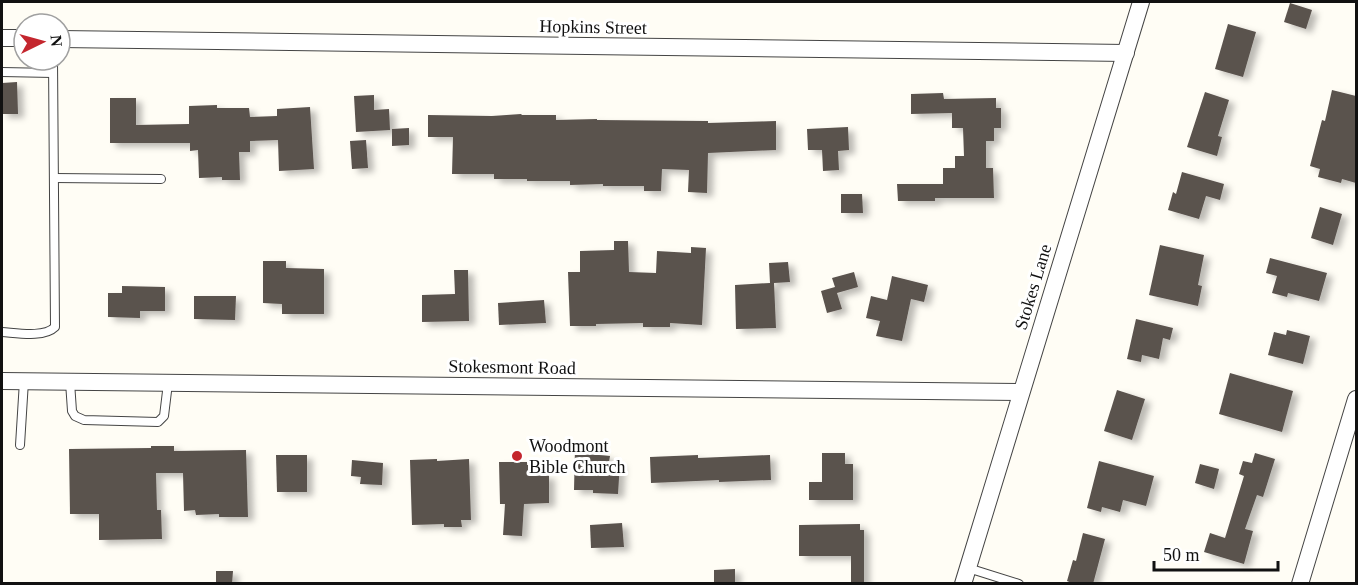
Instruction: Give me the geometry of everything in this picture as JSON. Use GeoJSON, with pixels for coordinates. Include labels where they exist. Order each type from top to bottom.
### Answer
{"type":"FeatureCollection","features":[{"type":"Feature","properties":{"kind":"street","name":"Stokes Lane"},"geometry":{"type":"LineString","coordinates":[[966,576],[1141,2]]}},
{"type":"Feature","properties":{"kind":"street","name":"Hopkins Street"},"geometry":{"type":"LineString","coordinates":[[72,39],[1126,53]]}},
{"type":"Feature","properties":{"kind":"street","name":"Stokesmont Road"},"geometry":{"type":"LineString","coordinates":[[2,381],[1021,392]]}},
{"type":"Feature","properties":{"kind":"street"},"geometry":{"type":"LineString","coordinates":[[1300,584],[1356,399]]}},
{"type":"Feature","properties":{"kind":"lane"},"geometry":{"type":"LineString","coordinates":[[2,72],[53,74],[55,327],[51,331],[41,333],[2,332]]}},
{"type":"Feature","properties":{"kind":"lane"},"geometry":{"type":"LineString","coordinates":[[54,178],[161,179]]}},
{"type":"Feature","properties":{"kind":"lane"},"geometry":{"type":"LineString","coordinates":[[20,445],[24,381]]}},
{"type":"Feature","properties":{"kind":"lane"},"geometry":{"type":"LineString","coordinates":[[70,382],[72,411],[75,416],[84,420],[158,422],[164,416],[168,383]]}},
{"type":"Feature","properties":{"kind":"lane"},"geometry":{"type":"LineString","coordinates":[[966,576],[1019,584]]}},
{"type":"Feature","properties":{"kind":"building"},"geometry":{"type":"Polygon","coordinates":[[[1290,3],[1312,10],[1306,29],[1284,22],[1290,3]]]}},
{"type":"Feature","properties":{"kind":"building"},"geometry":{"type":"Polygon","coordinates":[[[1228,24],[1256,32],[1243,77],[1215,69],[1228,24]]]}},
{"type":"Feature","properties":{"kind":"building"},"geometry":{"type":"Polygon","coordinates":[[[17,82],[18,114],[2,114],[2,83],[17,82]]]}},
{"type":"Feature","properties":{"kind":"building"},"geometry":{"type":"Polygon","coordinates":[[[1332,90],[1356,96],[1356,183],[1342,179],[1341,183],[1318,177],[1320,169],[1310,166],[1322,120],[1325,121],[1332,90]]]}},
{"type":"Feature","properties":{"kind":"building"},"geometry":{"type":"Polygon","coordinates":[[[1205,92],[1229,100],[1218,136],[1222,137],[1217,156],[1187,147],[1205,92]]]}},
{"type":"Feature","properties":{"kind":"building"},"geometry":{"type":"Polygon","coordinates":[[[943,93],[944,99],[996,98],[996,108],[1001,108],[1001,128],[994,128],[994,141],[986,141],[986,168],[993,168],[994,198],[935,198],[935,201],[898,201],[897,184],[943,184],[943,168],[955,168],[955,156],[964,156],[963,128],[952,128],[952,113],[911,114],[911,94],[943,93]]]}},
{"type":"Feature","properties":{"kind":"building"},"geometry":{"type":"Polygon","coordinates":[[[374,95],[374,110],[389,109],[390,130],[356,132],[354,96],[374,95]]]}},
{"type":"Feature","properties":{"kind":"building"},"geometry":{"type":"Polygon","coordinates":[[[110,98],[136,98],[136,125],[189,124],[189,106],[217,105],[217,108],[249,108],[250,117],[277,116],[277,109],[310,107],[314,169],[279,171],[278,140],[250,141],[250,152],[239,152],[240,180],[222,180],[222,177],[199,178],[198,150],[190,151],[190,143],[110,143],[110,98]]]}},
{"type":"Feature","properties":{"kind":"building"},"geometry":{"type":"Polygon","coordinates":[[[428,115],[556,115],[556,120],[708,121],[708,123],[776,121],[776,150],[708,153],[707,193],[688,192],[689,170],[662,169],[661,191],[644,191],[644,186],[570,185],[570,181],[527,181],[527,179],[494,179],[494,174],[452,174],[453,137],[428,137],[428,115]]]}},
{"type":"Feature","properties":{"kind":"building"},"geometry":{"type":"Polygon","coordinates":[[[848,127],[849,150],[838,151],[839,170],[823,171],[822,150],[808,150],[807,129],[848,127]]]}},
{"type":"Feature","properties":{"kind":"building"},"geometry":{"type":"Polygon","coordinates":[[[409,128],[409,145],[392,146],[392,129],[409,128]]]}},
{"type":"Feature","properties":{"kind":"building"},"geometry":{"type":"Polygon","coordinates":[[[366,140],[368,168],[352,169],[350,141],[366,140]]]}},
{"type":"Feature","properties":{"kind":"building"},"geometry":{"type":"Polygon","coordinates":[[[1182,172],[1224,184],[1220,200],[1206,196],[1199,219],[1168,210],[1173,192],[1176,194],[1182,172]]]}},
{"type":"Feature","properties":{"kind":"building"},"geometry":{"type":"Polygon","coordinates":[[[841,194],[862,194],[863,213],[841,213],[841,194]]]}},
{"type":"Feature","properties":{"kind":"building"},"geometry":{"type":"Polygon","coordinates":[[[1320,207],[1342,214],[1333,245],[1311,238],[1320,207]]]}},
{"type":"Feature","properties":{"kind":"building"},"geometry":{"type":"Polygon","coordinates":[[[614,241],[628,241],[629,272],[656,273],[657,251],[691,253],[691,247],[706,248],[702,325],[670,323],[670,327],[643,327],[643,323],[570,326],[568,272],[580,272],[580,251],[614,250],[614,241]]]}},
{"type":"Feature","properties":{"kind":"building"},"geometry":{"type":"Polygon","coordinates":[[[1160,245],[1204,255],[1198,285],[1202,286],[1198,306],[1149,295],[1160,245]]]}},
{"type":"Feature","properties":{"kind":"building"},"geometry":{"type":"Polygon","coordinates":[[[1270,258],[1327,273],[1319,301],[1288,293],[1287,297],[1272,293],[1277,276],[1266,273],[1270,258]]]}},
{"type":"Feature","properties":{"kind":"building"},"geometry":{"type":"Polygon","coordinates":[[[263,261],[286,261],[286,268],[324,269],[324,314],[282,314],[282,304],[263,303],[263,261]]]}},
{"type":"Feature","properties":{"kind":"building"},"geometry":{"type":"Polygon","coordinates":[[[788,262],[790,282],[774,283],[776,328],[736,329],[735,285],[770,283],[769,263],[788,262]]]}},
{"type":"Feature","properties":{"kind":"building"},"geometry":{"type":"Polygon","coordinates":[[[454,270],[468,270],[469,321],[422,322],[422,295],[455,294],[454,270]]]}},
{"type":"Feature","properties":{"kind":"building"},"geometry":{"type":"Polygon","coordinates":[[[854,272],[858,287],[837,293],[842,309],[827,313],[821,291],[835,287],[832,278],[854,272]]]}},
{"type":"Feature","properties":{"kind":"building"},"geometry":{"type":"Polygon","coordinates":[[[892,276],[928,285],[924,302],[911,299],[902,341],[876,336],[880,321],[866,318],[871,296],[887,300],[892,276]]]}},
{"type":"Feature","properties":{"kind":"building"},"geometry":{"type":"Polygon","coordinates":[[[122,286],[165,287],[165,311],[140,311],[140,318],[108,317],[108,293],[122,293],[122,286]]]}},
{"type":"Feature","properties":{"kind":"building"},"geometry":{"type":"Polygon","coordinates":[[[194,296],[236,296],[235,320],[194,319],[194,296]]]}},
{"type":"Feature","properties":{"kind":"building"},"geometry":{"type":"Polygon","coordinates":[[[544,300],[546,323],[499,325],[498,303],[544,300]]]}},
{"type":"Feature","properties":{"kind":"building"},"geometry":{"type":"Polygon","coordinates":[[[1136,319],[1173,328],[1170,340],[1163,338],[1159,359],[1142,355],[1141,362],[1127,359],[1136,319]]]}},
{"type":"Feature","properties":{"kind":"building"},"geometry":{"type":"Polygon","coordinates":[[[1287,330],[1310,336],[1303,364],[1268,355],[1274,332],[1286,335],[1287,330]]]}},
{"type":"Feature","properties":{"kind":"building"},"geometry":{"type":"Polygon","coordinates":[[[1230,373],[1293,391],[1282,432],[1219,414],[1230,373]]]}},
{"type":"Feature","properties":{"kind":"building"},"geometry":{"type":"Polygon","coordinates":[[[1117,390],[1145,399],[1132,440],[1104,431],[1117,390]]]}},
{"type":"Feature","properties":{"kind":"building"},"geometry":{"type":"Polygon","coordinates":[[[151,446],[174,446],[174,451],[246,450],[248,517],[219,517],[219,514],[196,515],[195,510],[184,511],[183,473],[156,473],[157,510],[161,510],[162,539],[99,540],[99,514],[70,514],[69,449],[151,448],[151,446]]]}},
{"type":"Feature","properties":{"kind":"building"},"geometry":{"type":"Polygon","coordinates":[[[575,448],[600,449],[599,455],[610,456],[609,462],[620,462],[618,494],[574,490],[575,448]]]}},
{"type":"Feature","properties":{"kind":"building"},"geometry":{"type":"Polygon","coordinates":[[[822,453],[845,453],[845,464],[853,464],[853,500],[809,500],[809,482],[822,482],[822,453]]]}},
{"type":"Feature","properties":{"kind":"building"},"geometry":{"type":"Polygon","coordinates":[[[1255,453],[1275,459],[1263,497],[1257,495],[1245,529],[1253,531],[1244,564],[1204,552],[1210,533],[1225,538],[1244,476],[1239,474],[1243,461],[1252,463],[1255,453]]]}},
{"type":"Feature","properties":{"kind":"building"},"geometry":{"type":"Polygon","coordinates":[[[276,455],[307,455],[307,492],[277,492],[276,455]]]}},
{"type":"Feature","properties":{"kind":"building"},"geometry":{"type":"Polygon","coordinates":[[[698,455],[698,458],[770,455],[771,480],[651,483],[650,457],[698,455]]]}},
{"type":"Feature","properties":{"kind":"building"},"geometry":{"type":"Polygon","coordinates":[[[437,459],[437,461],[469,459],[471,520],[461,520],[462,527],[444,527],[444,524],[412,525],[410,460],[437,459]]]}},
{"type":"Feature","properties":{"kind":"building"},"geometry":{"type":"Polygon","coordinates":[[[352,460],[383,463],[382,485],[360,484],[361,477],[351,476],[352,460]]]}},
{"type":"Feature","properties":{"kind":"building"},"geometry":{"type":"Polygon","coordinates":[[[1099,461],[1154,476],[1146,506],[1123,500],[1120,512],[1102,507],[1101,512],[1087,508],[1099,461]]]}},
{"type":"Feature","properties":{"kind":"building"},"geometry":{"type":"Polygon","coordinates":[[[499,462],[527,462],[527,465],[537,465],[538,475],[549,475],[549,503],[524,504],[522,536],[503,535],[505,504],[500,504],[499,462]]]}},
{"type":"Feature","properties":{"kind":"building"},"geometry":{"type":"Polygon","coordinates":[[[1200,464],[1219,469],[1214,489],[1195,483],[1200,464]]]}},
{"type":"Feature","properties":{"kind":"building"},"geometry":{"type":"Polygon","coordinates":[[[622,523],[624,547],[591,548],[590,525],[622,523]]]}},
{"type":"Feature","properties":{"kind":"building"},"geometry":{"type":"Polygon","coordinates":[[[860,524],[860,530],[864,530],[864,584],[851,584],[851,556],[799,556],[799,525],[860,524]]]}},
{"type":"Feature","properties":{"kind":"building"},"geometry":{"type":"Polygon","coordinates":[[[1083,533],[1105,539],[1093,584],[1074,584],[1067,581],[1073,560],[1076,561],[1083,533]]]}},
{"type":"Feature","properties":{"kind":"building"},"geometry":{"type":"Polygon","coordinates":[[[735,569],[735,584],[714,584],[714,570],[735,569]]]}},
{"type":"Feature","properties":{"kind":"building"},"geometry":{"type":"Polygon","coordinates":[[[216,571],[233,571],[232,584],[216,584],[216,571]]]}},
{"type":"Feature","properties":{"kind":"place","name":"Woodmont Bible Church"},"geometry":{"type":"Point","coordinates":[517,456]}}]}
